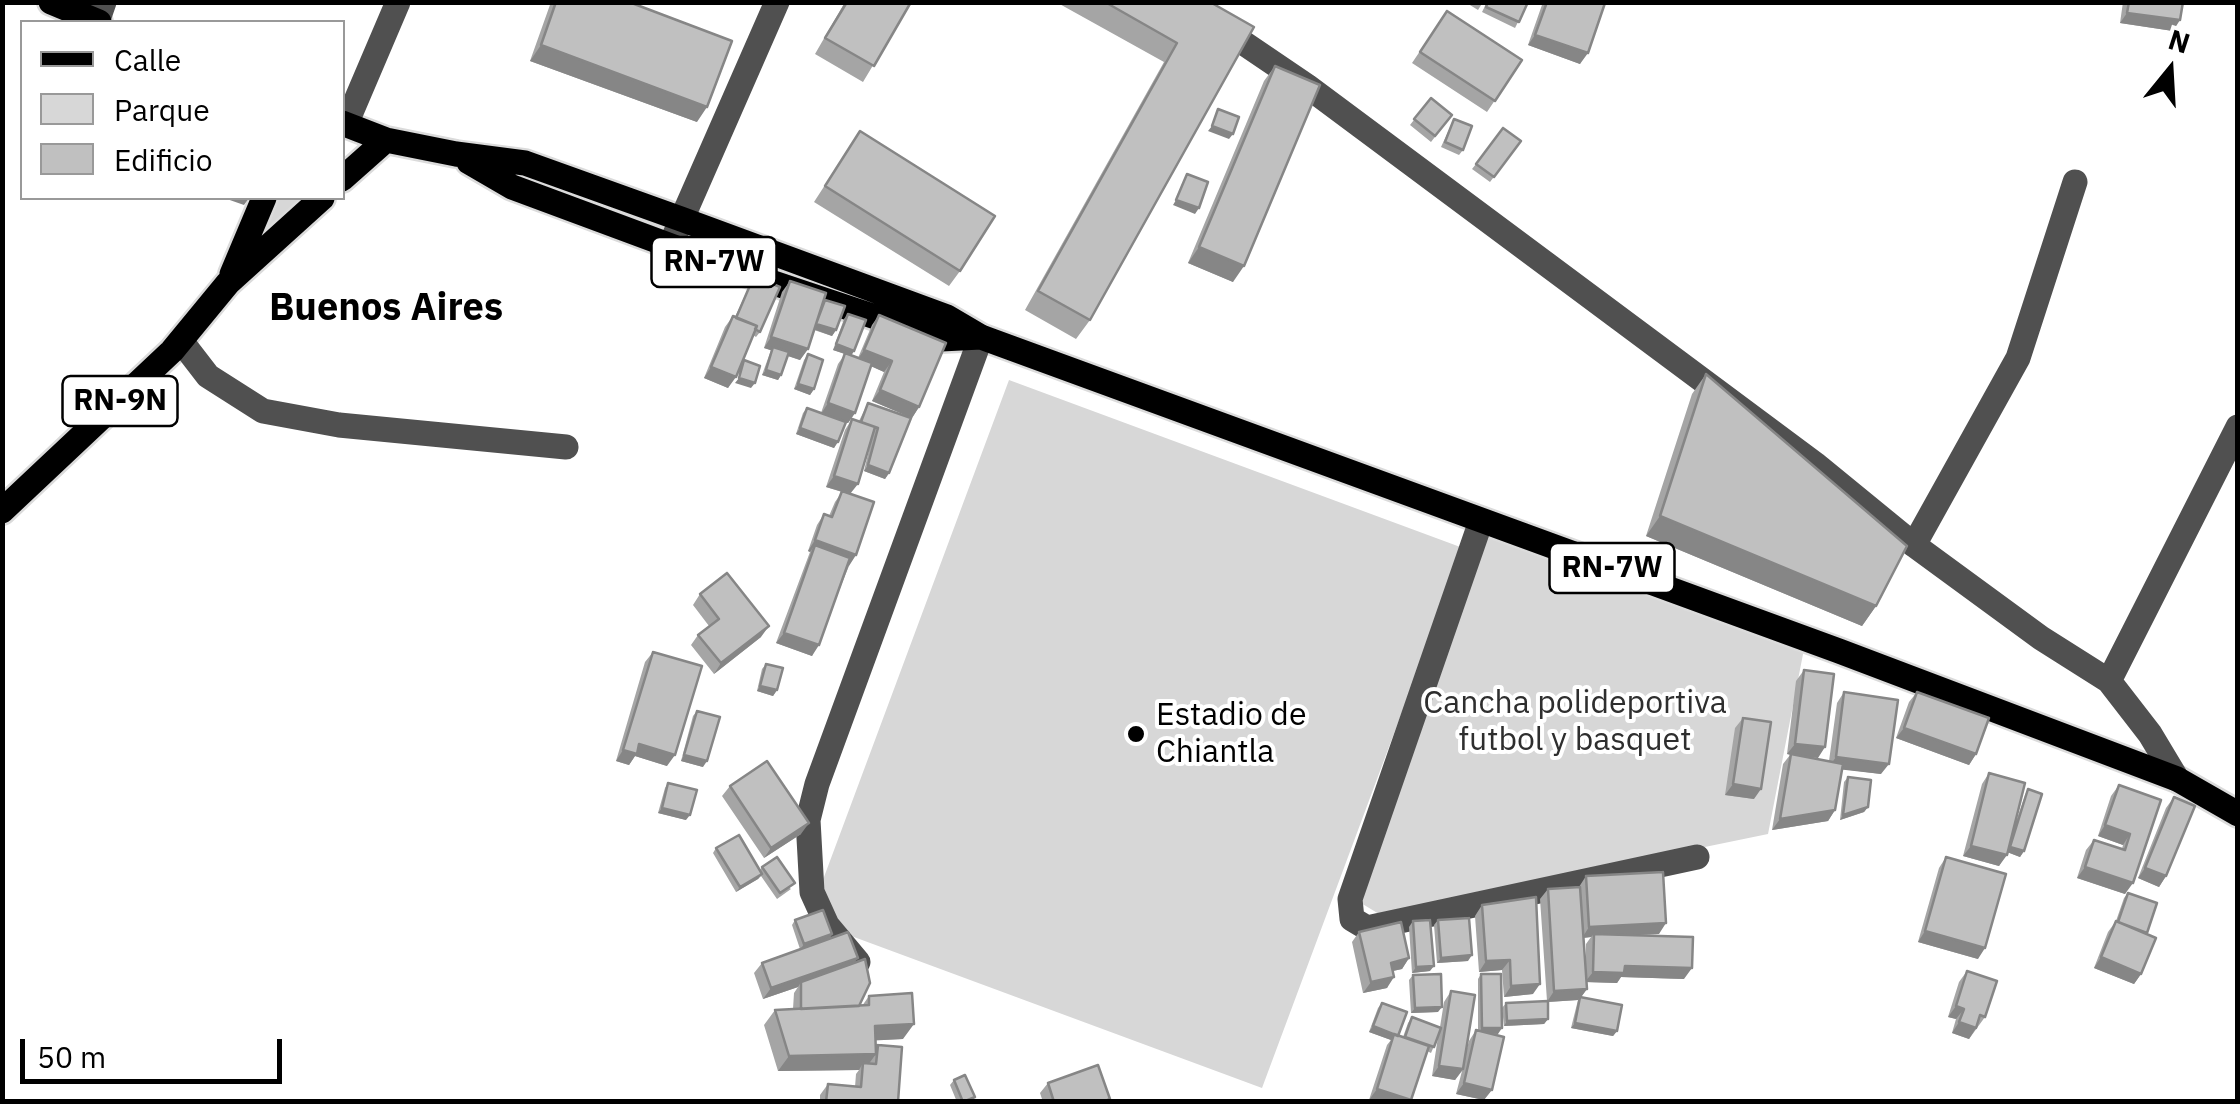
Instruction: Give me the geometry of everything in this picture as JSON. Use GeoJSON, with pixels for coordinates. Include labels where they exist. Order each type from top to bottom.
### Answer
{"type":"FeatureCollection","features":[{"type":"Feature","properties":{"kind":"main road"},"geometry":{"type":"LineString","coordinates":[[52,2],[93,20]]}},
{"type":"Feature","properties":{"kind":"main road"},"geometry":{"type":"LineString","coordinates":[[345,124],[386,140],[345,176]]}},
{"type":"Feature","properties":{"kind":"main road","name":"RN-7W"},"geometry":{"type":"LineString","coordinates":[[386,140],[525,163],[681,219],[947,317],[981,338],[2178,779],[2238,814]]}},
{"type":"Feature","properties":{"kind":"main road","name":"RN-7W"},"geometry":{"type":"LineString","coordinates":[[456,154],[512,187],[741,272],[941,339],[981,338]]}},
{"type":"Feature","properties":{"kind":"main road","name":"RN-9N"},"geometry":{"type":"LineString","coordinates":[[228,283],[263,200]]}},
{"type":"Feature","properties":{"kind":"main road","name":"RN-9N"},"geometry":{"type":"LineString","coordinates":[[2,511],[180,340],[228,283],[320,200]]}},
{"type":"Feature","properties":{"kind":"main road"},"geometry":{"type":"LineString","coordinates":[[741,272],[751,246]]}},
{"type":"Feature","properties":{"kind":"street"},"geometry":{"type":"LineString","coordinates":[[345,122],[398,2]]}},
{"type":"Feature","properties":{"kind":"street"},"geometry":{"type":"LineString","coordinates":[[670,246],[777,2]]}},
{"type":"Feature","properties":{"kind":"street"},"geometry":{"type":"LineString","coordinates":[[1183,2],[1355,121],[1815,464],[1914,545],[2042,638],[2109,681],[2150,734],[2178,779]]}},
{"type":"Feature","properties":{"kind":"street"},"geometry":{"type":"LineString","coordinates":[[1914,545],[2018,358],[2075,182]]}},
{"type":"Feature","properties":{"kind":"street"},"geometry":{"type":"LineString","coordinates":[[861,966],[827,924],[812,892],[808,820],[817,784],[981,338]]}},
{"type":"Feature","properties":{"kind":"street"},"geometry":{"type":"LineString","coordinates":[[180,340],[208,376],[263,411],[338,426],[566,447]]}},
{"type":"Feature","properties":{"kind":"street"},"geometry":{"type":"LineString","coordinates":[[2109,681],[2238,427]]}},
{"type":"Feature","properties":{"kind":"street"},"geometry":{"type":"LineString","coordinates":[[1481,521],[1350,899],[1352,918],[1367,928],[1697,856]]}},
{"type":"Feature","properties":{"kind":"green space"},"geometry":{"type":"Polygon","coordinates":[[[264,200],[320,200],[230,282],[264,200]]]}},
{"type":"Feature","properties":{"kind":"green space","name":"Estadio de Chiantla"},"geometry":{"type":"Polygon","coordinates":[[[1009,380],[1463,548],[1262,1088],[808,920],[1009,380]]]}},
{"type":"Feature","properties":{"kind":"green space","name":"Cancha polideportiva futbol y basquet"},"geometry":{"type":"Polygon","coordinates":[[[1484,535],[1804,649],[1768,834],[1379,914],[1356,900],[1484,535]]]}},
{"type":"Feature","properties":{"kind":"building"},"geometry":{"type":"Polygon","coordinates":[[[556,2],[629,2],[732,41],[707,107],[541,45],[556,2]]]}},
{"type":"Feature","properties":{"kind":"building"},"geometry":{"type":"Polygon","coordinates":[[[847,2],[911,2],[874,66],[825,38],[847,2]]]}},
{"type":"Feature","properties":{"kind":"building"},"geometry":{"type":"Polygon","coordinates":[[[1105,2],[1210,2],[1254,27],[1090,320],[1038,291],[1177,43],[1105,2]]]}},
{"type":"Feature","properties":{"kind":"building"},"geometry":{"type":"Polygon","coordinates":[[[1488,2],[1528,2],[1519,22],[1486,7],[1488,2]]]}},
{"type":"Feature","properties":{"kind":"building"},"geometry":{"type":"Polygon","coordinates":[[[1547,2],[1605,3],[1588,53],[1535,35],[1547,2]]]}},
{"type":"Feature","properties":{"kind":"building"},"geometry":{"type":"Polygon","coordinates":[[[2129,2],[2183,2],[2180,20],[2127,13],[2129,2]]]}},
{"type":"Feature","properties":{"kind":"building"},"geometry":{"type":"Polygon","coordinates":[[[1447,11],[1522,60],[1495,101],[1420,52],[1447,11]]]}},
{"type":"Feature","properties":{"kind":"building"},"geometry":{"type":"Polygon","coordinates":[[[1275,66],[1320,85],[1244,266],[1199,247],[1275,66]]]}},
{"type":"Feature","properties":{"kind":"building"},"geometry":{"type":"Polygon","coordinates":[[[1431,98],[1452,115],[1435,136],[1414,119],[1431,98]]]}},
{"type":"Feature","properties":{"kind":"building"},"geometry":{"type":"Polygon","coordinates":[[[1218,109],[1239,117],[1233,134],[1212,126],[1218,109]]]}},
{"type":"Feature","properties":{"kind":"building"},"geometry":{"type":"Polygon","coordinates":[[[1454,119],[1472,126],[1463,150],[1445,142],[1454,119]]]}},
{"type":"Feature","properties":{"kind":"building"},"geometry":{"type":"Polygon","coordinates":[[[1503,128],[1521,141],[1494,177],[1476,164],[1503,128]]]}},
{"type":"Feature","properties":{"kind":"building"},"geometry":{"type":"Polygon","coordinates":[[[860,131],[995,216],[960,271],[825,186],[860,131]]]}},
{"type":"Feature","properties":{"kind":"building"},"geometry":{"type":"Polygon","coordinates":[[[1187,174],[1208,182],[1199,208],[1176,200],[1187,174]]]}},
{"type":"Feature","properties":{"kind":"building"},"geometry":{"type":"Polygon","coordinates":[[[754,276],[780,287],[760,332],[755,329],[757,326],[736,318],[754,276]]]}},
{"type":"Feature","properties":{"kind":"building"},"geometry":{"type":"Polygon","coordinates":[[[790,281],[826,293],[808,349],[771,337],[790,281]]]}},
{"type":"Feature","properties":{"kind":"building"},"geometry":{"type":"Polygon","coordinates":[[[825,300],[845,306],[836,330],[816,324],[825,300]]]}},
{"type":"Feature","properties":{"kind":"building"},"geometry":{"type":"Polygon","coordinates":[[[848,314],[866,320],[854,351],[836,344],[848,314]]]}},
{"type":"Feature","properties":{"kind":"building"},"geometry":{"type":"Polygon","coordinates":[[[879,315],[946,343],[919,407],[880,390],[892,361],[864,350],[879,315]]]}},
{"type":"Feature","properties":{"kind":"building"},"geometry":{"type":"Polygon","coordinates":[[[733,316],[757,326],[736,377],[711,367],[733,316]]]}},
{"type":"Feature","properties":{"kind":"building"},"geometry":{"type":"Polygon","coordinates":[[[773,347],[789,352],[781,375],[766,370],[773,347]]]}},
{"type":"Feature","properties":{"kind":"building"},"geometry":{"type":"Polygon","coordinates":[[[845,353],[872,363],[855,413],[828,403],[845,353]]]}},
{"type":"Feature","properties":{"kind":"building"},"geometry":{"type":"Polygon","coordinates":[[[808,354],[823,360],[814,389],[798,384],[808,354]]]}},
{"type":"Feature","properties":{"kind":"building"},"geometry":{"type":"Polygon","coordinates":[[[744,360],[760,366],[755,383],[739,378],[744,360]]]}},
{"type":"Feature","properties":{"kind":"building"},"geometry":{"type":"Polygon","coordinates":[[[1706,374],[1907,546],[1876,606],[1660,516],[1706,374]]]}},
{"type":"Feature","properties":{"kind":"building"},"geometry":{"type":"Polygon","coordinates":[[[868,403],[911,418],[889,473],[868,465],[878,428],[861,422],[868,403]]]}},
{"type":"Feature","properties":{"kind":"building"},"geometry":{"type":"Polygon","coordinates":[[[807,408],[846,422],[838,442],[800,428],[807,408]]]}},
{"type":"Feature","properties":{"kind":"building"},"geometry":{"type":"Polygon","coordinates":[[[852,419],[875,427],[858,484],[834,476],[852,419]]]}},
{"type":"Feature","properties":{"kind":"building"},"geometry":{"type":"Polygon","coordinates":[[[842,491],[874,502],[856,555],[815,540],[824,514],[832,517],[842,491]]]}},
{"type":"Feature","properties":{"kind":"building"},"geometry":{"type":"Polygon","coordinates":[[[815,545],[850,558],[819,645],[784,633],[815,545]]]}},
{"type":"Feature","properties":{"kind":"building"},"geometry":{"type":"Polygon","coordinates":[[[727,573],[769,626],[721,663],[698,635],[719,619],[700,594],[727,573]]]}},
{"type":"Feature","properties":{"kind":"building"},"geometry":{"type":"Polygon","coordinates":[[[653,652],[702,666],[675,755],[639,744],[637,754],[623,750],[653,652]]]}},
{"type":"Feature","properties":{"kind":"building"},"geometry":{"type":"Polygon","coordinates":[[[766,664],[783,668],[777,690],[760,686],[766,664]]]}},
{"type":"Feature","properties":{"kind":"building"},"geometry":{"type":"Polygon","coordinates":[[[1804,670],[1834,674],[1825,747],[1795,744],[1804,670]]]}},
{"type":"Feature","properties":{"kind":"building"},"geometry":{"type":"Polygon","coordinates":[[[1844,692],[1898,700],[1889,764],[1836,757],[1844,692]]]}},
{"type":"Feature","properties":{"kind":"building"},"geometry":{"type":"Polygon","coordinates":[[[1917,692],[1989,718],[1976,754],[1904,728],[1917,692]]]}},
{"type":"Feature","properties":{"kind":"building"},"geometry":{"type":"Polygon","coordinates":[[[697,711],[720,717],[707,761],[684,755],[697,711]]]}},
{"type":"Feature","properties":{"kind":"building"},"geometry":{"type":"Polygon","coordinates":[[[1743,718],[1771,722],[1761,789],[1733,784],[1743,718]]]}},
{"type":"Feature","properties":{"kind":"building"},"geometry":{"type":"Polygon","coordinates":[[[1791,754],[1843,764],[1835,810],[1780,819],[1791,754]]]}},
{"type":"Feature","properties":{"kind":"building"},"geometry":{"type":"Polygon","coordinates":[[[767,761],[809,823],[771,848],[730,786],[767,761]]]}},
{"type":"Feature","properties":{"kind":"building"},"geometry":{"type":"Polygon","coordinates":[[[1989,773],[2025,783],[2007,855],[1971,846],[1989,773]]]}},
{"type":"Feature","properties":{"kind":"building"},"geometry":{"type":"Polygon","coordinates":[[[1848,777],[1871,780],[1868,807],[1843,815],[1848,777]]]}},
{"type":"Feature","properties":{"kind":"building"},"geometry":{"type":"Polygon","coordinates":[[[668,783],[697,790],[690,815],[662,808],[668,783]]]}},
{"type":"Feature","properties":{"kind":"building"},"geometry":{"type":"Polygon","coordinates":[[[2119,785],[2161,800],[2133,883],[2085,867],[2094,840],[2125,850],[2130,834],[2105,825],[2119,785]]]}},
{"type":"Feature","properties":{"kind":"building"},"geometry":{"type":"Polygon","coordinates":[[[2028,789],[2042,794],[2024,851],[2010,847],[2028,789]]]}},
{"type":"Feature","properties":{"kind":"building"},"geometry":{"type":"Polygon","coordinates":[[[2174,797],[2195,806],[2166,876],[2145,868],[2174,797]]]}},
{"type":"Feature","properties":{"kind":"building"},"geometry":{"type":"Polygon","coordinates":[[[739,835],[762,874],[740,887],[716,848],[739,835]]]}},
{"type":"Feature","properties":{"kind":"building"},"geometry":{"type":"Polygon","coordinates":[[[777,857],[795,883],[780,893],[762,867],[777,857]]]}},
{"type":"Feature","properties":{"kind":"building"},"geometry":{"type":"Polygon","coordinates":[[[1946,857],[2006,874],[1985,948],[1925,931],[1946,857]]]}},
{"type":"Feature","properties":{"kind":"building"},"geometry":{"type":"Polygon","coordinates":[[[1663,872],[1666,923],[1589,927],[1586,876],[1663,872]]]}},
{"type":"Feature","properties":{"kind":"building"},"geometry":{"type":"Polygon","coordinates":[[[1580,887],[1587,989],[1554,991],[1548,889],[1580,887]]]}},
{"type":"Feature","properties":{"kind":"building"},"geometry":{"type":"Polygon","coordinates":[[[2128,893],[2157,903],[2147,933],[2118,922],[2128,893]]]}},
{"type":"Feature","properties":{"kind":"building"},"geometry":{"type":"Polygon","coordinates":[[[1536,897],[1540,984],[1511,986],[1510,960],[1486,961],[1482,905],[1536,897]]]}},
{"type":"Feature","properties":{"kind":"building"},"geometry":{"type":"Polygon","coordinates":[[[823,910],[832,934],[804,944],[795,920],[823,910]]]}},
{"type":"Feature","properties":{"kind":"building"},"geometry":{"type":"Polygon","coordinates":[[[1469,918],[1472,955],[1441,958],[1438,920],[1469,918]]]}},
{"type":"Feature","properties":{"kind":"building"},"geometry":{"type":"Polygon","coordinates":[[[1430,920],[1434,966],[1416,967],[1413,921],[1430,920]]]}},
{"type":"Feature","properties":{"kind":"building"},"geometry":{"type":"Polygon","coordinates":[[[2116,921],[2156,938],[2141,974],[2101,957],[2116,921]]]}},
{"type":"Feature","properties":{"kind":"building"},"geometry":{"type":"Polygon","coordinates":[[[1401,922],[1409,958],[1391,963],[1394,977],[1371,982],[1359,932],[1401,922]]]}},
{"type":"Feature","properties":{"kind":"building"},"geometry":{"type":"Polygon","coordinates":[[[848,932],[858,958],[771,988],[762,963],[848,932]]]}},
{"type":"Feature","properties":{"kind":"building"},"geometry":{"type":"Polygon","coordinates":[[[1594,934],[1693,937],[1692,968],[1625,966],[1624,973],[1593,972],[1594,934]]]}},
{"type":"Feature","properties":{"kind":"building"},"geometry":{"type":"Polygon","coordinates":[[[865,959],[870,983],[859,1006],[801,1009],[801,982],[865,959]]]}},
{"type":"Feature","properties":{"kind":"building"},"geometry":{"type":"Polygon","coordinates":[[[1967,971],[1997,981],[1985,1017],[1980,1015],[1976,1028],[1959,1022],[1964,1009],[1956,1006],[1967,971]]]}},
{"type":"Feature","properties":{"kind":"building"},"geometry":{"type":"Polygon","coordinates":[[[1441,974],[1442,1007],[1415,1008],[1413,975],[1441,974]]]}},
{"type":"Feature","properties":{"kind":"building"},"geometry":{"type":"Polygon","coordinates":[[[1481,974],[1501,974],[1502,1028],[1482,1028],[1481,974]]]}},
{"type":"Feature","properties":{"kind":"building"},"geometry":{"type":"Polygon","coordinates":[[[1451,991],[1475,995],[1463,1069],[1439,1066],[1451,991]]]}},
{"type":"Feature","properties":{"kind":"building"},"geometry":{"type":"Polygon","coordinates":[[[912,993],[914,1024],[875,1026],[876,1054],[789,1056],[775,1010],[869,1005],[869,996],[912,993]]]}},
{"type":"Feature","properties":{"kind":"building"},"geometry":{"type":"Polygon","coordinates":[[[1580,997],[1622,1005],[1617,1031],[1575,1023],[1580,997]]]}},
{"type":"Feature","properties":{"kind":"building"},"geometry":{"type":"Polygon","coordinates":[[[1548,1001],[1548,1019],[1507,1021],[1506,1003],[1548,1001]]]}},
{"type":"Feature","properties":{"kind":"building"},"geometry":{"type":"Polygon","coordinates":[[[1382,1003],[1407,1012],[1398,1036],[1373,1026],[1382,1003]]]}},
{"type":"Feature","properties":{"kind":"building"},"geometry":{"type":"Polygon","coordinates":[[[1412,1017],[1441,1028],[1434,1047],[1405,1037],[1412,1017]]]}},
{"type":"Feature","properties":{"kind":"building"},"geometry":{"type":"Polygon","coordinates":[[[1476,1030],[1504,1037],[1492,1090],[1464,1083],[1476,1030]]]}},
{"type":"Feature","properties":{"kind":"building"},"geometry":{"type":"Polygon","coordinates":[[[1394,1034],[1429,1046],[1411,1100],[1377,1089],[1394,1034]]]}},
{"type":"Feature","properties":{"kind":"building"},"geometry":{"type":"Polygon","coordinates":[[[878,1045],[902,1047],[898,1102],[826,1102],[828,1084],[861,1087],[863,1063],[876,1064],[878,1045]]]}},
{"type":"Feature","properties":{"kind":"building"},"geometry":{"type":"Polygon","coordinates":[[[1098,1065],[1110,1099],[1054,1102],[1048,1083],[1098,1065]]]}},
{"type":"Feature","properties":{"kind":"building"},"geometry":{"type":"Polygon","coordinates":[[[965,1075],[975,1097],[963,1102],[954,1080],[965,1075]]]}},
{"type":"Feature","properties":{"kind":"place","name":"Estadio de Chiantla"},"geometry":{"type":"Point","coordinates":[1136,734]}},
{"type":"Feature","properties":{"kind":"district","name":"Buenos Aires"},"geometry":{"type":"Point","coordinates":[386,309]}}]}
